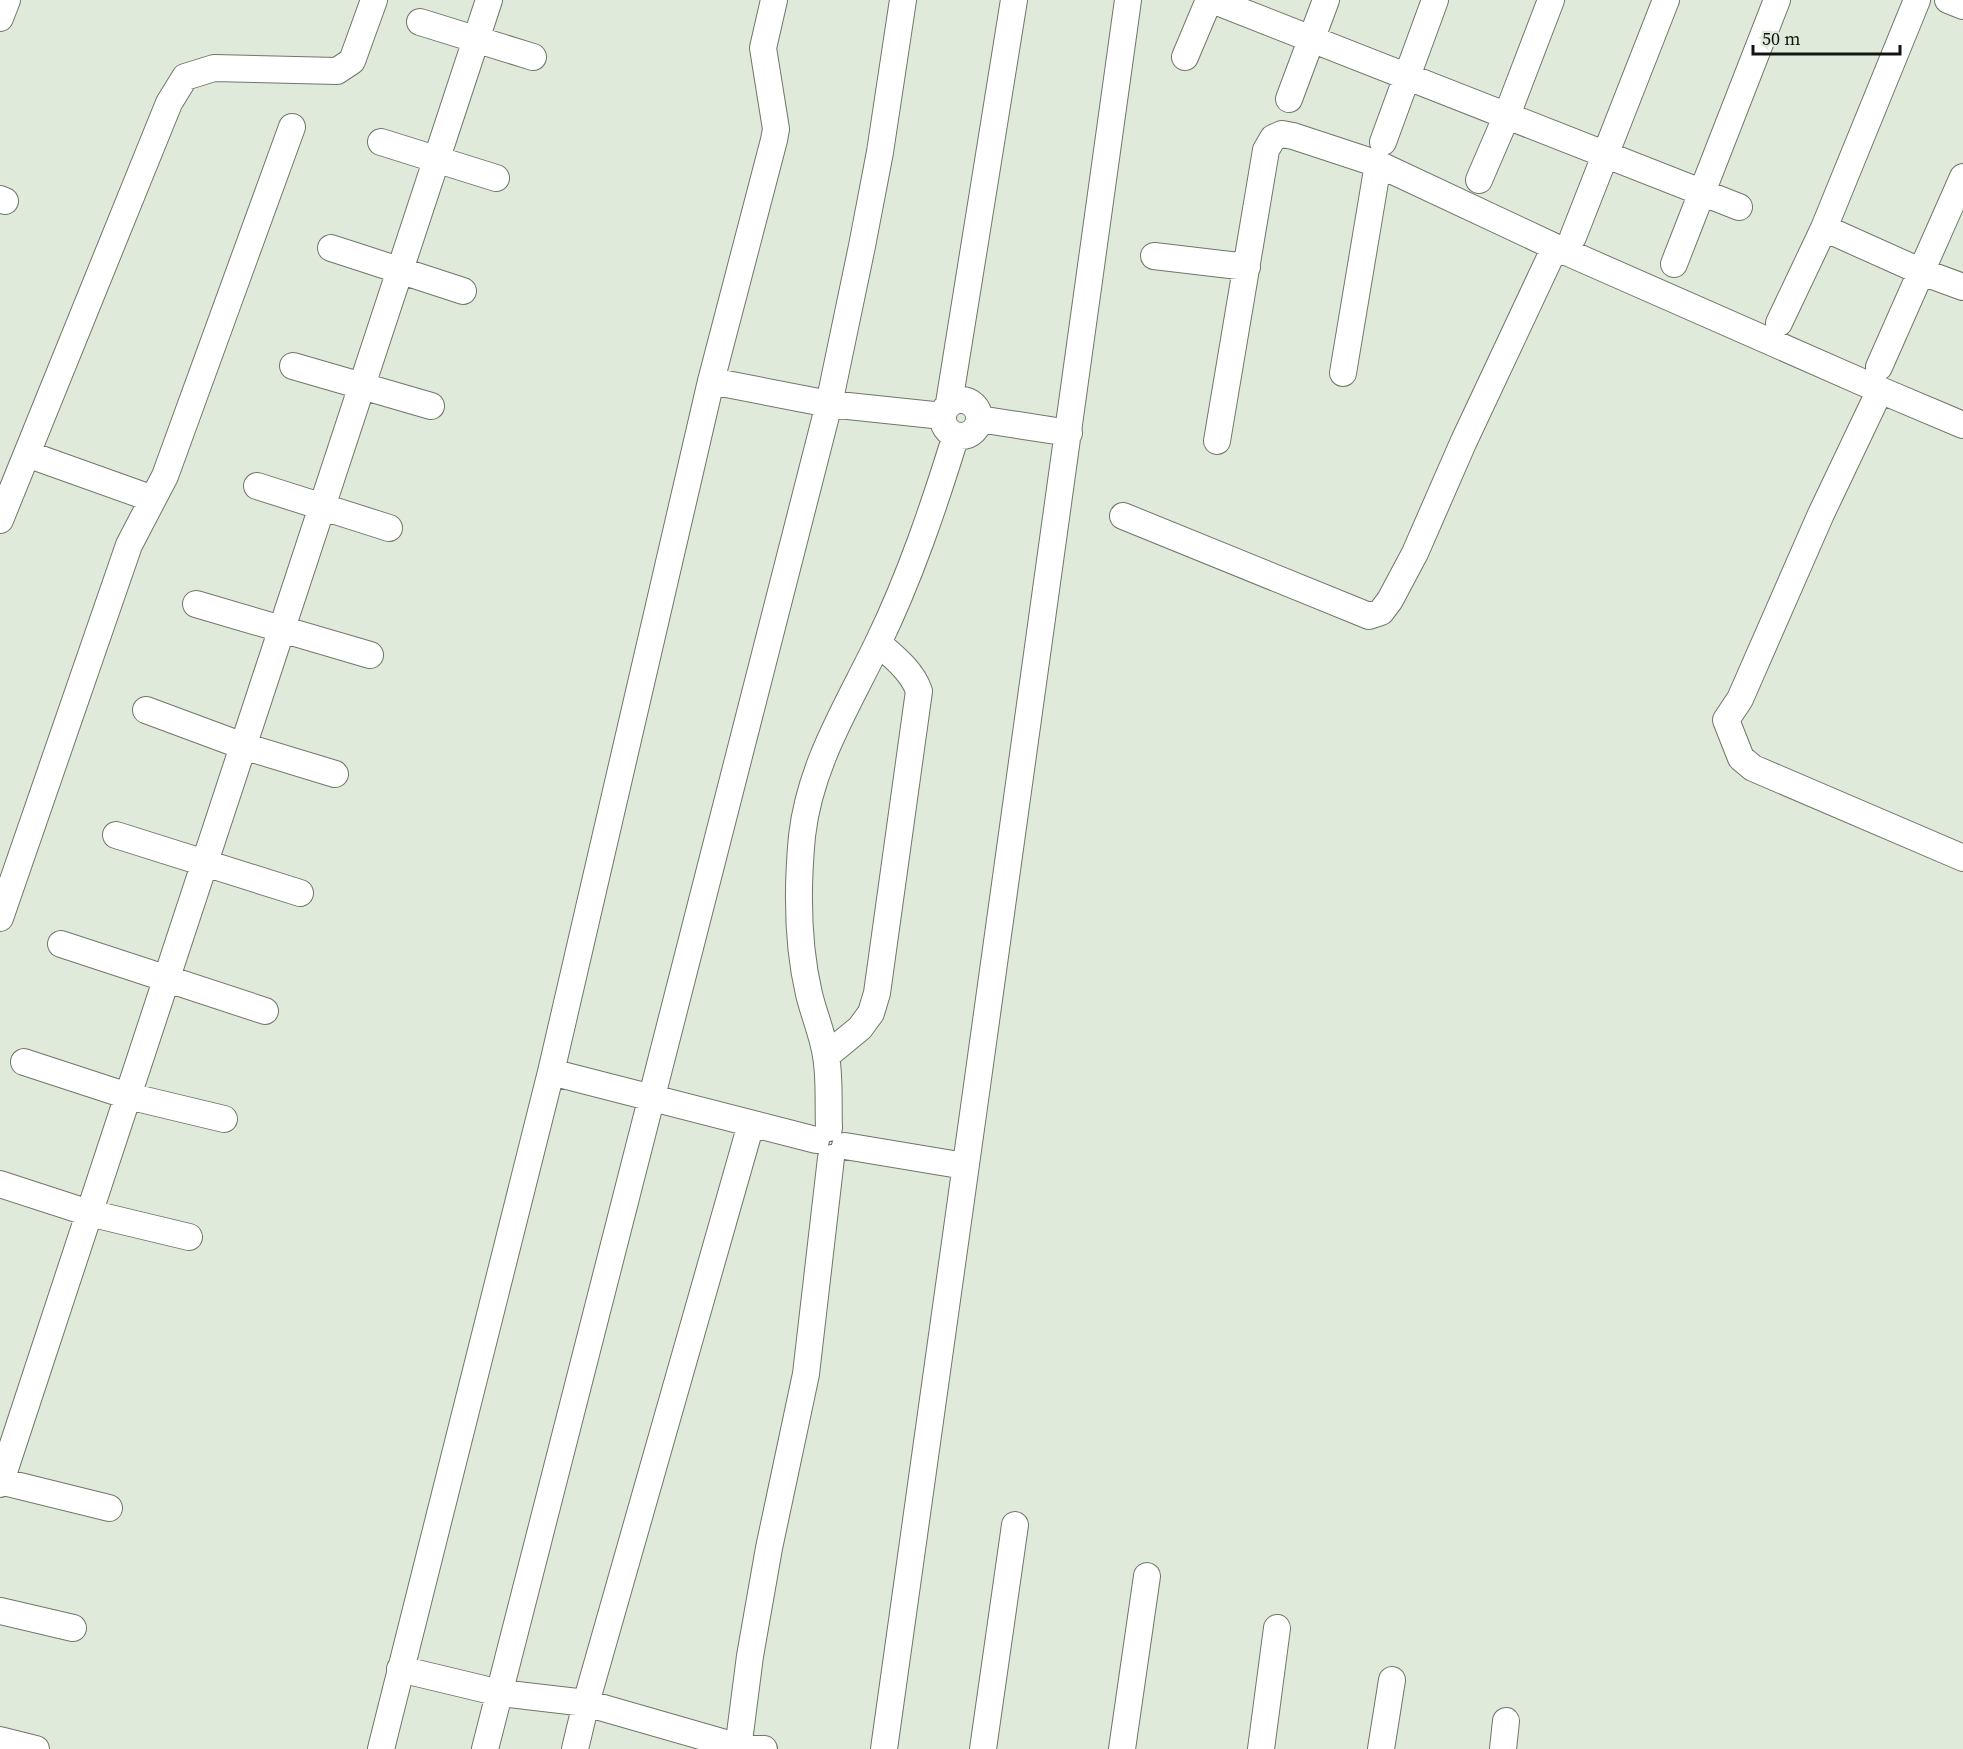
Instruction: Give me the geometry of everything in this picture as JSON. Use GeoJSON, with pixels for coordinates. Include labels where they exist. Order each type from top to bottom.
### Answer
{"type":"FeatureCollection","features":[{"type":"Feature","properties":{"kind":"street"},"geometry":{"type":"LineString","coordinates":[[0,18],[8,0]]}},
{"type":"Feature","properties":{"kind":"street"},"geometry":{"type":"LineString","coordinates":[[0,520],[169,104],[185,77],[214,68],[337,71],[352,61],[374,0]]}},
{"type":"Feature","properties":{"kind":"street"},"geometry":{"type":"LineString","coordinates":[[109,1508],[0,1482],[489,0]]}},
{"type":"Feature","properties":{"kind":"street"},"geometry":{"type":"LineString","coordinates":[[381,1749],[551,1072],[711,381],[774,140],[776,129],[763,48],[774,0]]}},
{"type":"Feature","properties":{"kind":"street"},"geometry":{"type":"LineString","coordinates":[[485,1749],[829,404],[880,152],[903,0]]}},
{"type":"Feature","properties":{"kind":"street"},"geometry":{"type":"LineString","coordinates":[[739,1748],[750,1656],[769,1548],[806,1374],[830,1143],[826,1056],[809,993],[801,941],[798,888],[802,835],[808,801],[820,762],[909,573],[949,418],[1014,0]]}},
{"type":"Feature","properties":{"kind":"street"},"geometry":{"type":"LineString","coordinates":[[884,1749],[1128,0]]}},
{"type":"Feature","properties":{"kind":"street"},"geometry":{"type":"LineString","coordinates":[[1185,57],[1210,0],[1739,207]]}},
{"type":"Feature","properties":{"kind":"street"},"geometry":{"type":"LineString","coordinates":[[1289,99],[1326,0]]}},
{"type":"Feature","properties":{"kind":"street"},"geometry":{"type":"LineString","coordinates":[[1343,374],[1381,153],[1435,0]]}},
{"type":"Feature","properties":{"kind":"street"},"geometry":{"type":"LineString","coordinates":[[1479,180],[1507,115],[1551,0]]}},
{"type":"Feature","properties":{"kind":"street"},"geometry":{"type":"LineString","coordinates":[[1123,516],[1369,616],[1381,612],[1415,554],[1463,443],[1606,156],[1666,0]]}},
{"type":"Feature","properties":{"kind":"street"},"geometry":{"type":"LineString","coordinates":[[1674,264],[1777,0]]}},
{"type":"Feature","properties":{"kind":"street"},"geometry":{"type":"LineString","coordinates":[[1779,323],[1824,228],[1917,0]]}},
{"type":"Feature","properties":{"kind":"street"},"geometry":{"type":"LineString","coordinates":[[1948,0],[1963,6]]}},
{"type":"Feature","properties":{"kind":"street"},"geometry":{"type":"LineString","coordinates":[[420,22],[532,57]]}},
{"type":"Feature","properties":{"kind":"street"},"geometry":{"type":"LineString","coordinates":[[0,918],[129,545],[165,476],[292,127]]}},
{"type":"Feature","properties":{"kind":"street"},"geometry":{"type":"LineString","coordinates":[[1217,441],[1266,150],[1273,138],[1282,134],[1381,153],[1564,242],[1880,379],[1963,425]]}},
{"type":"Feature","properties":{"kind":"street"},"geometry":{"type":"LineString","coordinates":[[381,142],[496,178]]}},
{"type":"Feature","properties":{"kind":"street"},"geometry":{"type":"LineString","coordinates":[[1963,177],[1922,272],[1880,379],[1740,699],[1726,720],[1741,759],[1753,768],[1963,858]]}},
{"type":"Feature","properties":{"kind":"street"},"geometry":{"type":"LineString","coordinates":[[1824,228],[1922,272],[1963,287]]}},
{"type":"Feature","properties":{"kind":"street"},"geometry":{"type":"LineString","coordinates":[[331,248],[463,291]]}},
{"type":"Feature","properties":{"kind":"street"},"geometry":{"type":"LineString","coordinates":[[1154,256],[1247,267]]}},
{"type":"Feature","properties":{"kind":"street"},"geometry":{"type":"LineString","coordinates":[[293,366],[431,406]]}},
{"type":"Feature","properties":{"kind":"street"},"geometry":{"type":"LineString","coordinates":[[711,381],[829,404],[949,418],[967,435],[975,429],[979,419],[1069,433]]}},
{"type":"Feature","properties":{"kind":"street"},"geometry":{"type":"LineString","coordinates":[[27,454],[153,499]]}},
{"type":"Feature","properties":{"kind":"street"},"geometry":{"type":"LineString","coordinates":[[257,486],[389,528]]}},
{"type":"Feature","properties":{"kind":"street"},"geometry":{"type":"LineString","coordinates":[[196,604],[370,655]]}},
{"type":"Feature","properties":{"kind":"street"},"geometry":{"type":"LineString","coordinates":[[826,1056],[860,1028],[871,1013],[877,993],[919,691],[908,671],[878,643]]}},
{"type":"Feature","properties":{"kind":"street"},"geometry":{"type":"LineString","coordinates":[[146,710],[243,746],[335,774]]}},
{"type":"Feature","properties":{"kind":"street"},"geometry":{"type":"LineString","coordinates":[[116,835],[300,893]]}},
{"type":"Feature","properties":{"kind":"street"},"geometry":{"type":"LineString","coordinates":[[61,944],[265,1011]]}},
{"type":"Feature","properties":{"kind":"street"},"geometry":{"type":"LineString","coordinates":[[24,1062],[128,1096],[224,1119]]}},
{"type":"Feature","properties":{"kind":"street"},"geometry":{"type":"LineString","coordinates":[[551,1072],[830,1143],[965,1166]]}},
{"type":"Feature","properties":{"kind":"street"},"geometry":{"type":"LineString","coordinates":[[575,1749],[586,1703],[751,1124]]}},
{"type":"Feature","properties":{"kind":"street"},"geometry":{"type":"LineString","coordinates":[[0,1184],[89,1213],[189,1237]]}},
{"type":"Feature","properties":{"kind":"street"},"geometry":{"type":"LineString","coordinates":[[983,1749],[1015,1525]]}},
{"type":"Feature","properties":{"kind":"street"},"geometry":{"type":"LineString","coordinates":[[1122,1749],[1147,1576]]}},
{"type":"Feature","properties":{"kind":"street"},"geometry":{"type":"LineString","coordinates":[[0,1611],[73,1628]]}},
{"type":"Feature","properties":{"kind":"street"},"geometry":{"type":"LineString","coordinates":[[1261,1749],[1277,1628]]}},
{"type":"Feature","properties":{"kind":"street"},"geometry":{"type":"LineString","coordinates":[[400,1669],[500,1693],[586,1703],[739,1748],[764,1749]]}},
{"type":"Feature","properties":{"kind":"street"},"geometry":{"type":"LineString","coordinates":[[1382,1749],[1392,1680]]}},
{"type":"Feature","properties":{"kind":"street"},"geometry":{"type":"LineString","coordinates":[[1503,1749],[1506,1721]]}},
{"type":"Feature","properties":{"kind":"street"},"geometry":{"type":"LineString","coordinates":[[0,1740],[36,1749]]}}]}
